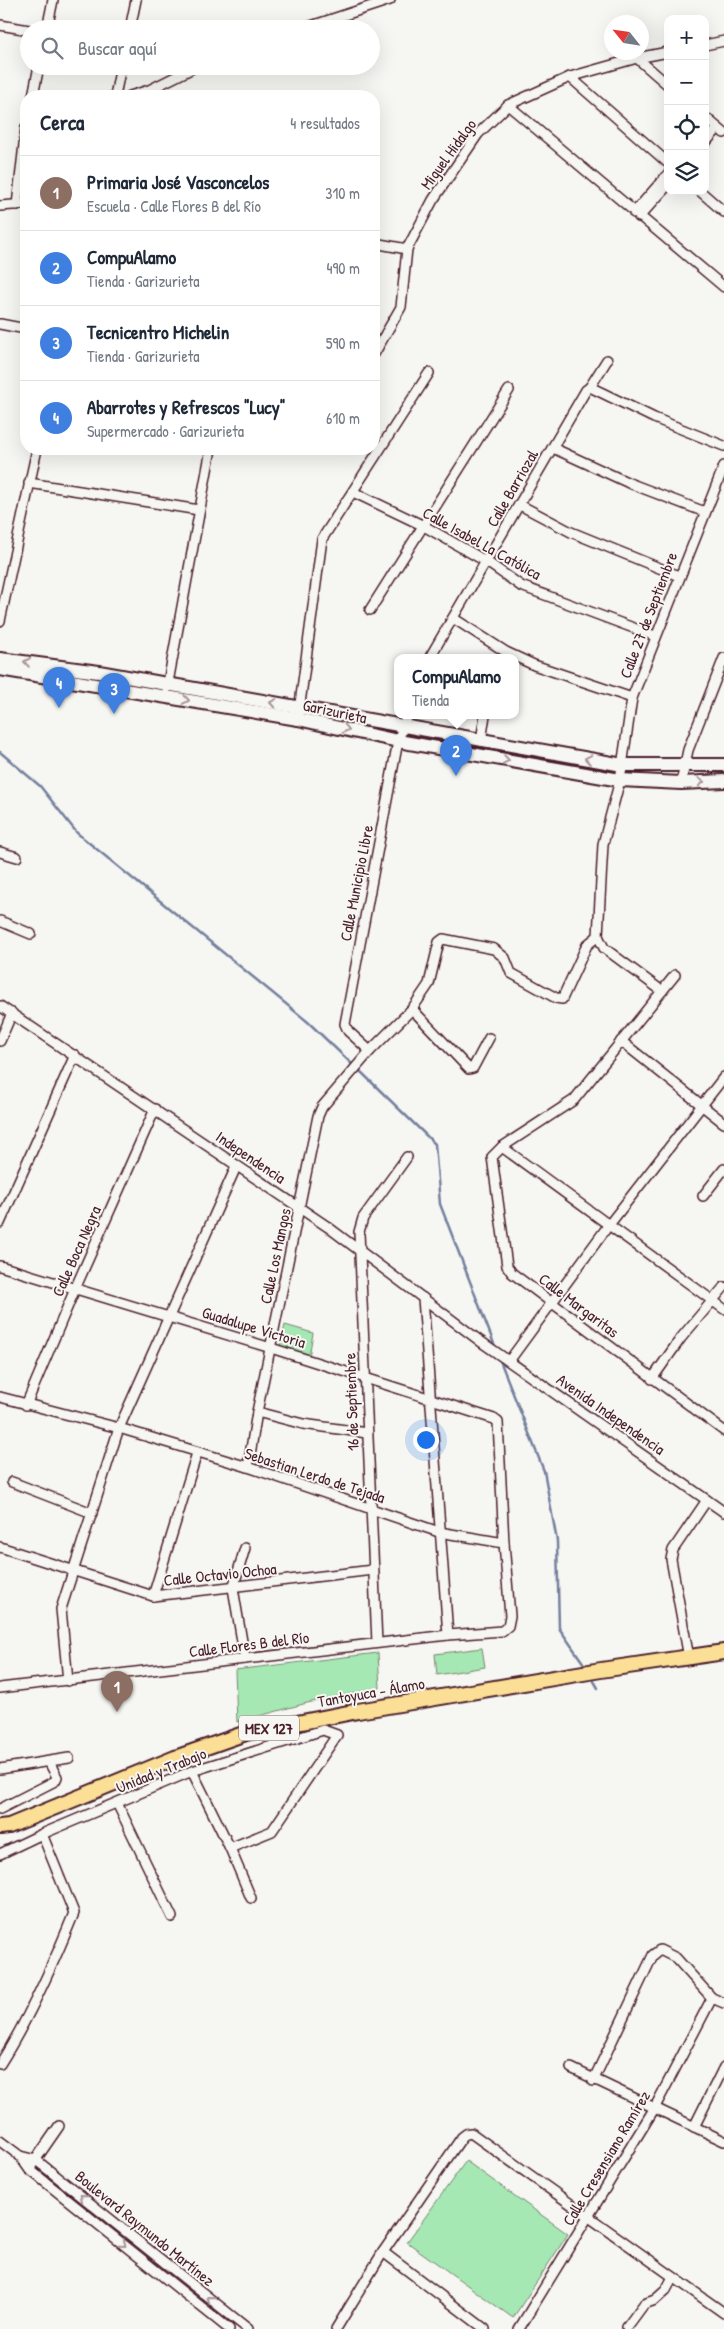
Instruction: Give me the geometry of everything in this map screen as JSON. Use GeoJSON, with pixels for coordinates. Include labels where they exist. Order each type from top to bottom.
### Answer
{"type":"FeatureCollection","features":[{"type":"Feature","properties":{"kind":"main road","name":"Garizurieta"},"geometry":{"type":"LineString","coordinates":[[0,659],[98,672],[167,690]]}},
{"type":"Feature","properties":{"kind":"main road","name":"Garizurieta"},"geometry":{"type":"LineString","coordinates":[[0,669],[167,690],[299,713],[398,741],[620,780],[724,781]]}},
{"type":"Feature","properties":{"kind":"main road","name":"Garizurieta"},"geometry":{"type":"LineString","coordinates":[[299,713],[405,720],[481,741],[623,765],[724,765]]}},
{"type":"Feature","properties":{"kind":"main road","name":"Tantoyuca - Álamo"},"geometry":{"type":"LineString","coordinates":[[3,1828],[174,1758],[246,1733],[601,1670],[724,1652]]}},
{"type":"Feature","properties":{"kind":"street"},"geometry":{"type":"LineString","coordinates":[[49,20],[53,0]]}},
{"type":"Feature","properties":{"kind":"street"},"geometry":{"type":"LineString","coordinates":[[132,20],[136,0]]}},
{"type":"Feature","properties":{"kind":"street"},"geometry":{"type":"LineString","coordinates":[[329,20],[390,0]]}},
{"type":"Feature","properties":{"kind":"street"},"geometry":{"type":"LineString","coordinates":[[0,25],[20,28]]}},
{"type":"Feature","properties":{"kind":"street"},"geometry":{"type":"LineString","coordinates":[[709,44],[724,41]]}},
{"type":"Feature","properties":{"kind":"street","name":"Miguel Hidalgo"},"geometry":{"type":"LineString","coordinates":[[649,56],[664,53]]}},
{"type":"Feature","properties":{"kind":"street","name":"Miguel Hidalgo"},"geometry":{"type":"LineString","coordinates":[[380,344],[402,307],[407,249],[433,200],[478,134],[508,105],[570,77],[630,60]]}},
{"type":"Feature","properties":{"kind":"street"},"geometry":{"type":"LineString","coordinates":[[639,60],[664,82]]}},
{"type":"Feature","properties":{"kind":"street"},"geometry":{"type":"LineString","coordinates":[[34,90],[37,75]]}},
{"type":"Feature","properties":{"kind":"street"},"geometry":{"type":"LineString","coordinates":[[116,90],[120,75]]}},
{"type":"Feature","properties":{"kind":"street"},"geometry":{"type":"LineString","coordinates":[[148,90],[179,75]]}},
{"type":"Feature","properties":{"kind":"street"},"geometry":{"type":"LineString","coordinates":[[570,77],[664,159]]}},
{"type":"Feature","properties":{"kind":"street"},"geometry":{"type":"LineString","coordinates":[[508,105],[636,215],[724,287]]}},
{"type":"Feature","properties":{"kind":"street"},"geometry":{"type":"LineString","coordinates":[[636,215],[664,179]]}},
{"type":"Feature","properties":{"kind":"street"},"geometry":{"type":"LineString","coordinates":[[636,215],[664,189]]}},
{"type":"Feature","properties":{"kind":"street"},"geometry":{"type":"LineString","coordinates":[[705,195],[724,212]]}},
{"type":"Feature","properties":{"kind":"street"},"geometry":{"type":"LineString","coordinates":[[0,206],[20,204]]}},
{"type":"Feature","properties":{"kind":"street"},"geometry":{"type":"LineString","coordinates":[[380,245],[407,249]]}},
{"type":"Feature","properties":{"kind":"street"},"geometry":{"type":"LineString","coordinates":[[0,324],[20,328]]}},
{"type":"Feature","properties":{"kind":"street","name":"Calle Barriozal"},"geometry":{"type":"LineString","coordinates":[[432,654],[586,390],[590,387],[607,360]]}},
{"type":"Feature","properties":{"kind":"street"},"geometry":{"type":"LineString","coordinates":[[380,450],[429,373]]}},
{"type":"Feature","properties":{"kind":"street"},"geometry":{"type":"LineString","coordinates":[[590,387],[654,418],[724,446]]}},
{"type":"Feature","properties":{"kind":"street"},"geometry":{"type":"LineString","coordinates":[[370,610],[509,390]]}},
{"type":"Feature","properties":{"kind":"street"},"geometry":{"type":"LineString","coordinates":[[553,448],[629,483],[705,512]]}},
{"type":"Feature","properties":{"kind":"street"},"geometry":{"type":"LineString","coordinates":[[0,621],[36,455]]}},
{"type":"Feature","properties":{"kind":"street"},"geometry":{"type":"LineString","coordinates":[[167,690],[210,455]]}},
{"type":"Feature","properties":{"kind":"street"},"geometry":{"type":"LineString","coordinates":[[299,713],[322,538],[377,455]]}},
{"type":"Feature","properties":{"kind":"street","name":"Calle 27 de Septiembre"},"geometry":{"type":"LineString","coordinates":[[598,936],[603,844],[623,765],[632,698],[724,466]]}},
{"type":"Feature","properties":{"kind":"street"},"geometry":{"type":"LineString","coordinates":[[29,483],[199,510]]}},
{"type":"Feature","properties":{"kind":"street","name":"Calle Isabel La Católica"},"geometry":{"type":"LineString","coordinates":[[353,492],[424,526],[487,562],[522,586],[655,636]]}},
{"type":"Feature","properties":{"kind":"street"},"geometry":{"type":"LineString","coordinates":[[520,505],[571,532],[679,576]]}},
{"type":"Feature","properties":{"kind":"street"},"geometry":{"type":"LineString","coordinates":[[453,618],[504,654]]}},
{"type":"Feature","properties":{"kind":"street"},"geometry":{"type":"LineString","coordinates":[[680,782],[688,750],[724,658]]}},
{"type":"Feature","properties":{"kind":"street"},"geometry":{"type":"LineString","coordinates":[[519,660],[632,698]]}},
{"type":"Feature","properties":{"kind":"street"},"geometry":{"type":"LineString","coordinates":[[481,741],[484,719]]}},
{"type":"Feature","properties":{"kind":"street"},"geometry":{"type":"LineString","coordinates":[[398,741],[405,720]]}},
{"type":"Feature","properties":{"kind":"street","name":"Calle Municipio Libre"},"geometry":{"type":"LineString","coordinates":[[368,1055],[348,1031],[345,1024],[398,741]]}},
{"type":"Feature","properties":{"kind":"street"},"geometry":{"type":"LineString","coordinates":[[0,852],[16,856]]}},
{"type":"Feature","properties":{"kind":"street"},"geometry":{"type":"LineString","coordinates":[[0,921],[31,934]]}},
{"type":"Feature","properties":{"kind":"street"},"geometry":{"type":"LineString","coordinates":[[598,936],[604,948],[662,991]]}},
{"type":"Feature","properties":{"kind":"street","name":"Calle Los Mangos"},"geometry":{"type":"LineString","coordinates":[[248,1467],[257,1412],[318,1116],[322,1107],[412,1009],[429,984],[438,942],[443,939],[494,949],[505,958],[511,973],[556,998],[562,999],[588,945],[598,936]]}},
{"type":"Feature","properties":{"kind":"street"},"geometry":{"type":"LineString","coordinates":[[675,975],[574,1100],[502,1147],[608,1226],[724,1308]]}},
{"type":"Feature","properties":{"kind":"street","name":"Independencia"},"geometry":{"type":"LineString","coordinates":[[0,1006],[155,1109],[236,1167],[359,1249],[480,1341]]}},
{"type":"Feature","properties":{"kind":"street"},"geometry":{"type":"LineString","coordinates":[[412,1009],[469,1069],[472,1068],[489,1038]]}},
{"type":"Feature","properties":{"kind":"street"},"geometry":{"type":"LineString","coordinates":[[0,1041],[12,1013]]}},
{"type":"Feature","properties":{"kind":"street"},"geometry":{"type":"LineString","coordinates":[[621,1041],[724,1123]]}},
{"type":"Feature","properties":{"kind":"street"},"geometry":{"type":"LineString","coordinates":[[0,1222],[75,1055]]}},
{"type":"Feature","properties":{"kind":"street"},"geometry":{"type":"LineString","coordinates":[[507,1359],[724,1077]]}},
{"type":"Feature","properties":{"kind":"street","name":"Calle Boca Negra"},"geometry":{"type":"LineString","coordinates":[[26,1405],[155,1109]]}},
{"type":"Feature","properties":{"kind":"street","name":"Calle Margaritas"},"geometry":{"type":"LineString","coordinates":[[502,1147],[494,1152],[492,1157],[507,1266],[512,1273],[724,1431]]}},
{"type":"Feature","properties":{"kind":"street","name":"16 de Septiembre"},"geometry":{"type":"LineString","coordinates":[[377,1643],[359,1249],[360,1232],[363,1218],[407,1157]]}},
{"type":"Feature","properties":{"kind":"street"},"geometry":{"type":"LineString","coordinates":[[68,1681],[61,1609],[118,1428],[236,1167]]}},
{"type":"Feature","properties":{"kind":"street"},"geometry":{"type":"LineString","coordinates":[[704,1196],[724,1169]]}},
{"type":"Feature","properties":{"kind":"street","name":"Guadalupe Victoria"},"geometry":{"type":"LineString","coordinates":[[0,1266],[271,1348],[498,1422],[504,1543]]}},
{"type":"Feature","properties":{"kind":"street"},"geometry":{"type":"LineString","coordinates":[[652,1379],[681,1338],[724,1288]]}},
{"type":"Feature","properties":{"kind":"street"},"geometry":{"type":"LineString","coordinates":[[423,1298],[448,1635]]}},
{"type":"Feature","properties":{"kind":"street","name":"Avenida Independencia"},"geometry":{"type":"LineString","coordinates":[[480,1341],[724,1512]]}},
{"type":"Feature","properties":{"kind":"street","name":"Sebastian Lerdo de Tejada"},"geometry":{"type":"LineString","coordinates":[[0,1397],[118,1428],[248,1467],[439,1532],[504,1543]]}},
{"type":"Feature","properties":{"kind":"street"},"geometry":{"type":"LineString","coordinates":[[257,1412],[303,1424],[367,1434]]}},
{"type":"Feature","properties":{"kind":"street"},"geometry":{"type":"LineString","coordinates":[[153,1596],[197,1453]]}},
{"type":"Feature","properties":{"kind":"street"},"geometry":{"type":"LineString","coordinates":[[12,1482],[92,1512]]}},
{"type":"Feature","properties":{"kind":"street"},"geometry":{"type":"LineString","coordinates":[[689,1658],[671,1559],[673,1550],[707,1500]]}},
{"type":"Feature","properties":{"kind":"street","name":"Calle Flores B del Río"},"geometry":{"type":"LineString","coordinates":[[0,1688],[377,1643],[502,1631],[508,1626],[510,1616],[504,1543]]}},
{"type":"Feature","properties":{"kind":"street","name":"Calle Octavio Ochoa"},"geometry":{"type":"LineString","coordinates":[[0,1547],[153,1596],[373,1570]]}},
{"type":"Feature","properties":{"kind":"street"},"geometry":{"type":"LineString","coordinates":[[245,1548],[232,1588],[245,1659]]}},
{"type":"Feature","properties":{"kind":"street","name":"Unidad y Trabajo"},"geometry":{"type":"LineString","coordinates":[[0,1854],[42,1834],[192,1771],[323,1730],[337,1735],[272,1831],[230,1848]]}},
{"type":"Feature","properties":{"kind":"street"},"geometry":{"type":"LineString","coordinates":[[0,1769],[69,1758]]}},
{"type":"Feature","properties":{"kind":"street"},"geometry":{"type":"LineString","coordinates":[[0,1809],[55,1781],[57,1777],[50,1762]]}},
{"type":"Feature","properties":{"kind":"street"},"geometry":{"type":"LineString","coordinates":[[192,1771],[230,1848],[251,1898]]}},
{"type":"Feature","properties":{"kind":"street"},"geometry":{"type":"LineString","coordinates":[[117,1803],[172,1917]]}},
{"type":"Feature","properties":{"kind":"street"},"geometry":{"type":"LineString","coordinates":[[0,2064],[15,2040],[56,1958],[74,1913],[42,1834]]}},
{"type":"Feature","properties":{"kind":"street"},"geometry":{"type":"LineString","coordinates":[[594,2081],[653,1955],[660,1950],[676,1958],[712,1998],[724,2003]]}},
{"type":"Feature","properties":{"kind":"street","name":"Calle Cresensiano Ramírez"},"geometry":{"type":"LineString","coordinates":[[519,2329],[654,2109],[712,1998]]}},
{"type":"Feature","properties":{"kind":"street"},"geometry":{"type":"LineString","coordinates":[[694,2127],[724,2067]]}},
{"type":"Feature","properties":{"kind":"street"},"geometry":{"type":"LineString","coordinates":[[570,2068],[724,2142]]}},
{"type":"Feature","properties":{"kind":"street"},"geometry":{"type":"LineString","coordinates":[[29,2169],[59,2126]]}},
{"type":"Feature","properties":{"kind":"street"},"geometry":{"type":"LineString","coordinates":[[336,2329],[383,2252],[462,2137],[472,2133],[724,2313]]}},
{"type":"Feature","properties":{"kind":"street","name":"Boulevard Raymundo Martínez"},"geometry":{"type":"LineString","coordinates":[[0,2140],[20,2156],[29,2169],[229,2329]]}},
{"type":"Feature","properties":{"kind":"street","name":"Boulevard Raymundo Martínez"},"geometry":{"type":"LineString","coordinates":[[20,2156],[36,2160],[248,2329]]}},
{"type":"Feature","properties":{"kind":"street"},"geometry":{"type":"LineString","coordinates":[[383,2252],[485,2329]]}},
{"type":"Feature","properties":{"kind":"street"},"geometry":{"type":"LineString","coordinates":[[172,2283],[179,2274]]}},
{"type":"Feature","properties":{"kind":"street"},"geometry":{"type":"LineString","coordinates":[[627,2327],[644,2304],[655,2300],[666,2290],[673,2277]]}},
{"type":"Feature","properties":{"kind":"green space"},"geometry":{"type":"Polygon","coordinates":[[[285,1325],[313,1333],[309,1357],[280,1347],[285,1325]]]}},
{"type":"Feature","properties":{"kind":"green space"},"geometry":{"type":"Polygon","coordinates":[[[482,1648],[485,1667],[437,1675],[435,1654],[482,1648]]]}},
{"type":"Feature","properties":{"kind":"green space"},"geometry":{"type":"Polygon","coordinates":[[[378,1653],[380,1688],[307,1703],[237,1722],[235,1670],[378,1653]]]}},
{"type":"Feature","properties":{"kind":"green space"},"geometry":{"type":"Polygon","coordinates":[[[466,2161],[568,2234],[513,2318],[407,2242],[466,2161]]]}},
{"type":"Feature","properties":{"kind":"waterway"},"geometry":{"type":"LineString","coordinates":[[0,752],[40,786],[77,833],[308,1022],[354,1066]]}},
{"type":"Feature","properties":{"kind":"waterway"},"geometry":{"type":"LineString","coordinates":[[358,1069],[435,1144],[440,1204],[496,1349]]}},
{"type":"Feature","properties":{"kind":"waterway"},"geometry":{"type":"LineString","coordinates":[[499,1358],[544,1471],[557,1541],[559,1628],[586,1667]]}},
{"type":"Feature","properties":{"kind":"waterway"},"geometry":{"type":"LineString","coordinates":[[591,1676],[598,1688]]}},
{"type":"Feature","properties":{"kind":"place","name":"Abarrotes y Refrescos \"Lucy\""},"geometry":{"type":"Point","coordinates":[59,708]}},
{"type":"Feature","properties":{"kind":"place","name":"Tecnicentro Michelin"},"geometry":{"type":"Point","coordinates":[114,714]}},
{"type":"Feature","properties":{"kind":"place","name":"CompuAlamo"},"geometry":{"type":"Point","coordinates":[456,776]}},
{"type":"Feature","properties":{"kind":"place","name":"Primaria José Vasconcelos"},"geometry":{"type":"Point","coordinates":[117,1712]}}]}
